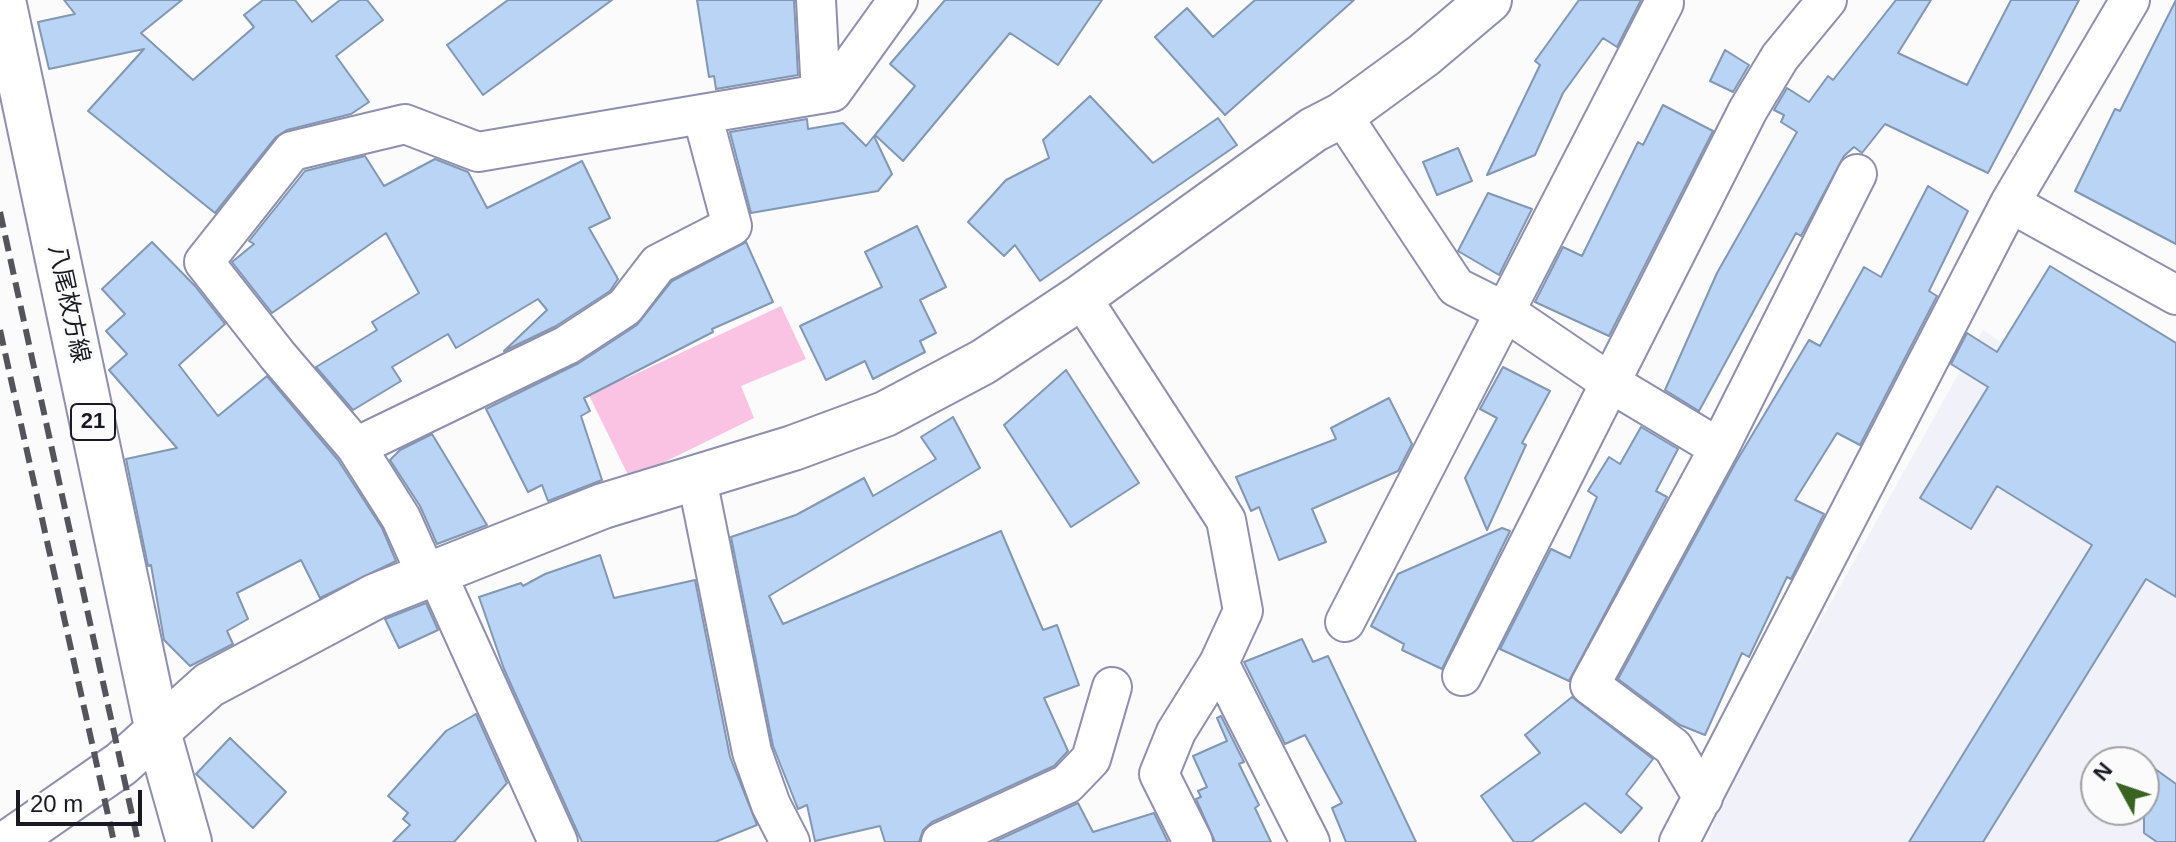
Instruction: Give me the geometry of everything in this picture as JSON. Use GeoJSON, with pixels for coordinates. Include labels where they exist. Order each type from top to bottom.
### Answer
{"type":"FeatureCollection","features":[{"type":"Feature","properties":{"kind":"street","name":"八尾枚方線"},"geometry":{"type":"LineString","coordinates":[[3,0],[158,732],[189,842]]}},
{"type":"Feature","properties":{"kind":"street"},"geometry":{"type":"LineString","coordinates":[[816,0],[821,94]]}},
{"type":"Feature","properties":{"kind":"street"},"geometry":{"type":"LineString","coordinates":[[558,842],[436,584],[401,518],[356,447],[278,356],[204,262],[292,151],[405,124],[478,152],[832,92],[898,0]]}},
{"type":"Feature","properties":{"kind":"street"},"geometry":{"type":"LineString","coordinates":[[9,842],[121,764],[209,685],[376,596],[436,584],[603,506],[697,479],[885,414],[983,362],[1081,297],[1313,130],[1342,115],[1424,55],[1489,0]]}},
{"type":"Feature","properties":{"kind":"street"},"geometry":{"type":"LineString","coordinates":[[1462,676],[1748,110],[1780,57],[1827,0]]}},
{"type":"Feature","properties":{"kind":"street"},"geometry":{"type":"LineString","coordinates":[[1679,842],[2010,203],[2130,0]]}},
{"type":"Feature","properties":{"kind":"street"},"geometry":{"type":"LineString","coordinates":[[1345,622],[1664,3]]}},
{"type":"Feature","properties":{"kind":"street"},"geometry":{"type":"LineString","coordinates":[[356,447],[567,345],[625,307],[658,264],[732,226],[702,114]]}},
{"type":"Feature","properties":{"kind":"street"},"geometry":{"type":"LineString","coordinates":[[1342,115],[1456,287],[1506,312],[1609,382],[1719,448]]}},
{"type":"Feature","properties":{"kind":"street"},"geometry":{"type":"LineString","coordinates":[[1703,798],[1673,747],[1590,685],[1719,448],[1857,174]]}},
{"type":"Feature","properties":{"kind":"street"},"geometry":{"type":"LineString","coordinates":[[2010,203],[2176,295]]}},
{"type":"Feature","properties":{"kind":"street"},"geometry":{"type":"LineString","coordinates":[[1081,297],[1226,520],[1243,611],[1219,663],[1176,732],[1159,774],[1193,842]]}},
{"type":"Feature","properties":{"kind":"street"},"geometry":{"type":"LineString","coordinates":[[697,479],[752,752],[771,805],[790,842]]}},
{"type":"Feature","properties":{"kind":"street"},"geometry":{"type":"LineString","coordinates":[[1219,663],[1310,842]]}},
{"type":"Feature","properties":{"kind":"street"},"geometry":{"type":"LineString","coordinates":[[941,842],[1067,784],[1091,759],[1112,687]]}},
{"type":"Feature","properties":{"kind":"shaded area"},"geometry":{"type":"Polygon","coordinates":[[[781,306],[806,359],[741,386],[754,418],[630,479],[582,381],[617,364],[625,379],[781,306]]]}},
{"type":"Feature","properties":{"kind":"shaded area"},"geometry":{"type":"Polygon","coordinates":[[[1983,330],[2176,462],[2176,842],[1709,842],[1719,803],[1983,330]]]}},
{"type":"Feature","properties":{"kind":"building"},"geometry":{"type":"Polygon","coordinates":[[[64,0],[182,0],[141,33],[193,80],[254,27],[244,15],[263,0],[295,0],[312,22],[340,0],[367,0],[383,20],[336,56],[369,102],[351,114],[287,130],[276,137],[215,213],[88,111],[144,49],[49,69],[38,22],[75,14],[64,0]]]}},
{"type":"Feature","properties":{"kind":"building"},"geometry":{"type":"Polygon","coordinates":[[[508,0],[612,0],[483,95],[447,45],[508,0]]]}},
{"type":"Feature","properties":{"kind":"building"},"geometry":{"type":"Polygon","coordinates":[[[697,0],[794,0],[798,75],[716,89],[714,76],[709,77],[697,0]]]}},
{"type":"Feature","properties":{"kind":"building"},"geometry":{"type":"Polygon","coordinates":[[[945,0],[1102,0],[1058,65],[1010,33],[903,161],[875,135],[915,86],[890,64],[945,0]]]}},
{"type":"Feature","properties":{"kind":"building"},"geometry":{"type":"Polygon","coordinates":[[[1255,0],[1354,0],[1225,115],[1155,37],[1187,8],[1213,37],[1255,0]]]}},
{"type":"Feature","properties":{"kind":"building"},"geometry":{"type":"Polygon","coordinates":[[[1579,0],[1641,0],[1617,47],[1603,38],[1563,93],[1535,155],[1487,175],[1540,65],[1535,61],[1579,0]]]}},
{"type":"Feature","properties":{"kind":"building"},"geometry":{"type":"Polygon","coordinates":[[[1896,0],[1931,0],[1898,53],[1967,85],[2011,0],[2079,0],[1988,173],[1885,124],[1862,153],[1854,147],[1844,156],[1801,236],[1796,233],[1699,411],[1665,390],[1717,273],[1797,132],[1781,122],[1784,115],[1774,110],[1787,88],[1809,102],[1828,76],[1833,80],[1896,0]]]}},
{"type":"Feature","properties":{"kind":"building"},"geometry":{"type":"Polygon","coordinates":[[[2176,0],[2176,244],[2075,191],[2115,109],[2120,111],[2176,0]]]}},
{"type":"Feature","properties":{"kind":"building"},"geometry":{"type":"Polygon","coordinates":[[[1725,50],[1749,65],[1733,92],[1710,81],[1725,50]]]}},
{"type":"Feature","properties":{"kind":"building"},"geometry":{"type":"Polygon","coordinates":[[[1090,96],[1153,163],[1218,118],[1237,145],[1040,281],[1015,245],[1004,256],[968,222],[1006,180],[1049,158],[1043,140],[1090,96]]]}},
{"type":"Feature","properties":{"kind":"building"},"geometry":{"type":"Polygon","coordinates":[[[1663,105],[1713,131],[1609,336],[1535,302],[1563,247],[1582,256],[1638,142],[1643,145],[1663,105]]]}},
{"type":"Feature","properties":{"kind":"building"},"geometry":{"type":"Polygon","coordinates":[[[807,119],[808,129],[843,123],[866,146],[874,136],[892,174],[878,191],[751,213],[730,132],[807,119]]]}},
{"type":"Feature","properties":{"kind":"building"},"geometry":{"type":"Polygon","coordinates":[[[1458,148],[1472,181],[1437,195],[1423,162],[1458,148]]]}},
{"type":"Feature","properties":{"kind":"building"},"geometry":{"type":"Polygon","coordinates":[[[365,156],[384,186],[435,159],[468,172],[487,208],[582,161],[610,218],[589,228],[618,279],[610,291],[556,326],[504,351],[547,310],[538,299],[456,348],[448,334],[392,367],[401,381],[353,410],[316,367],[377,330],[372,322],[419,293],[386,233],[272,313],[232,262],[254,244],[249,241],[305,171],[365,156]]]}},
{"type":"Feature","properties":{"kind":"building"},"geometry":{"type":"Polygon","coordinates":[[[1928,186],[1968,211],[1929,291],[1937,296],[1860,445],[1837,433],[1795,500],[1824,514],[1791,579],[1787,577],[1749,657],[1742,653],[1705,735],[1680,725],[1618,679],[1736,462],[1809,340],[1820,346],[1864,267],[1881,277],[1928,186]]]}},
{"type":"Feature","properties":{"kind":"building"},"geometry":{"type":"Polygon","coordinates":[[[1488,193],[1532,209],[1499,275],[1458,251],[1488,193]]]}},
{"type":"Feature","properties":{"kind":"building"},"geometry":{"type":"Polygon","coordinates":[[[917,226],[946,287],[920,300],[936,333],[920,341],[925,352],[873,379],[865,361],[826,380],[800,326],[882,287],[865,252],[917,226]]]}},
{"type":"Feature","properties":{"kind":"building"},"geometry":{"type":"Polygon","coordinates":[[[152,242],[195,286],[225,324],[179,365],[218,416],[267,376],[338,460],[382,528],[396,561],[320,598],[301,560],[237,593],[248,619],[227,631],[233,644],[190,666],[164,640],[151,565],[148,566],[126,459],[177,448],[109,370],[127,354],[106,331],[125,314],[102,289],[152,242]]]}},
{"type":"Feature","properties":{"kind":"building"},"geometry":{"type":"Polygon","coordinates":[[[746,242],[773,302],[712,329],[713,332],[584,398],[590,411],[581,416],[602,480],[548,501],[542,485],[528,492],[486,409],[579,363],[637,325],[672,281],[746,242]]]}},
{"type":"Feature","properties":{"kind":"building"},"geometry":{"type":"Polygon","coordinates":[[[2050,266],[2176,343],[2176,597],[2146,579],[1983,842],[1909,842],[2092,545],[1997,486],[1971,529],[1920,498],[1988,387],[1951,364],[1967,333],[1997,352],[2050,266]]]}},
{"type":"Feature","properties":{"kind":"building"},"geometry":{"type":"Polygon","coordinates":[[[1503,367],[1550,391],[1522,443],[1526,445],[1487,530],[1465,478],[1497,418],[1480,409],[1503,367]]]}},
{"type":"Feature","properties":{"kind":"building"},"geometry":{"type":"Polygon","coordinates":[[[1066,370],[1139,483],[1071,527],[1004,425],[1066,370]]]}},
{"type":"Feature","properties":{"kind":"building"},"geometry":{"type":"Polygon","coordinates":[[[1389,398],[1412,444],[1398,471],[1312,509],[1326,542],[1279,560],[1259,507],[1251,511],[1236,477],[1336,439],[1331,428],[1389,398]]]}},
{"type":"Feature","properties":{"kind":"building"},"geometry":{"type":"Polygon","coordinates":[[[953,417],[980,468],[769,596],[783,624],[1001,531],[1043,630],[1057,625],[1079,685],[1044,698],[1068,751],[1054,766],[932,822],[923,830],[919,842],[885,842],[880,826],[815,841],[807,805],[798,809],[773,746],[731,537],[796,515],[864,478],[873,496],[936,459],[921,437],[953,417]]]}},
{"type":"Feature","properties":{"kind":"building"},"geometry":{"type":"Polygon","coordinates":[[[1641,427],[1678,449],[1656,491],[1667,497],[1569,681],[1500,649],[1551,549],[1570,558],[1597,497],[1588,491],[1609,457],[1620,464],[1641,427]]]}},
{"type":"Feature","properties":{"kind":"building"},"geometry":{"type":"Polygon","coordinates":[[[432,434],[487,525],[437,544],[420,506],[390,460],[400,450],[432,434]]]}},
{"type":"Feature","properties":{"kind":"building"},"geometry":{"type":"Polygon","coordinates":[[[1502,528],[1510,531],[1442,669],[1402,650],[1404,644],[1371,626],[1398,574],[1502,528]]]}},
{"type":"Feature","properties":{"kind":"building"},"geometry":{"type":"Polygon","coordinates":[[[600,555],[614,598],[695,580],[730,757],[757,825],[715,842],[582,842],[504,669],[479,597],[521,583],[523,586],[545,574],[600,555]]]}},
{"type":"Feature","properties":{"kind":"building"},"geometry":{"type":"Polygon","coordinates":[[[426,603],[438,630],[399,648],[385,619],[426,603]]]}},
{"type":"Feature","properties":{"kind":"building"},"geometry":{"type":"Polygon","coordinates":[[[1302,639],[1313,662],[1328,656],[1416,842],[1346,842],[1332,808],[1342,803],[1305,735],[1285,744],[1244,662],[1302,639]]]}},
{"type":"Feature","properties":{"kind":"building"},"geometry":{"type":"Polygon","coordinates":[[[1572,697],[1653,759],[1626,794],[1642,808],[1621,833],[1585,803],[1531,842],[1514,842],[1481,796],[1540,753],[1525,735],[1572,697]]]}},
{"type":"Feature","properties":{"kind":"building"},"geometry":{"type":"Polygon","coordinates":[[[476,714],[507,783],[454,842],[393,842],[410,825],[403,819],[408,813],[388,796],[446,731],[476,714]]]}},
{"type":"Feature","properties":{"kind":"building"},"geometry":{"type":"Polygon","coordinates":[[[1221,716],[1244,762],[1239,764],[1259,805],[1255,808],[1271,842],[1215,842],[1196,799],[1201,797],[1198,791],[1207,787],[1193,756],[1227,741],[1217,718],[1221,716]]]}},
{"type":"Feature","properties":{"kind":"building"},"geometry":{"type":"Polygon","coordinates":[[[230,738],[286,792],[253,828],[196,774],[230,738]]]}},
{"type":"Feature","properties":{"kind":"building"},"geometry":{"type":"Polygon","coordinates":[[[2160,772],[2176,784],[2176,842],[2157,842],[2144,833],[2144,826],[2160,826],[2160,772]]]}},
{"type":"Feature","properties":{"kind":"building"},"geometry":{"type":"Polygon","coordinates":[[[1078,803],[1093,832],[1154,813],[1168,842],[994,842],[1078,803]]]}},
{"type":"Feature","properties":{"kind":"railway"},"geometry":{"type":"LineString","coordinates":[[0,212],[138,842]]}},
{"type":"Feature","properties":{"kind":"railway"},"geometry":{"type":"LineString","coordinates":[[0,330],[114,842]]}}]}
